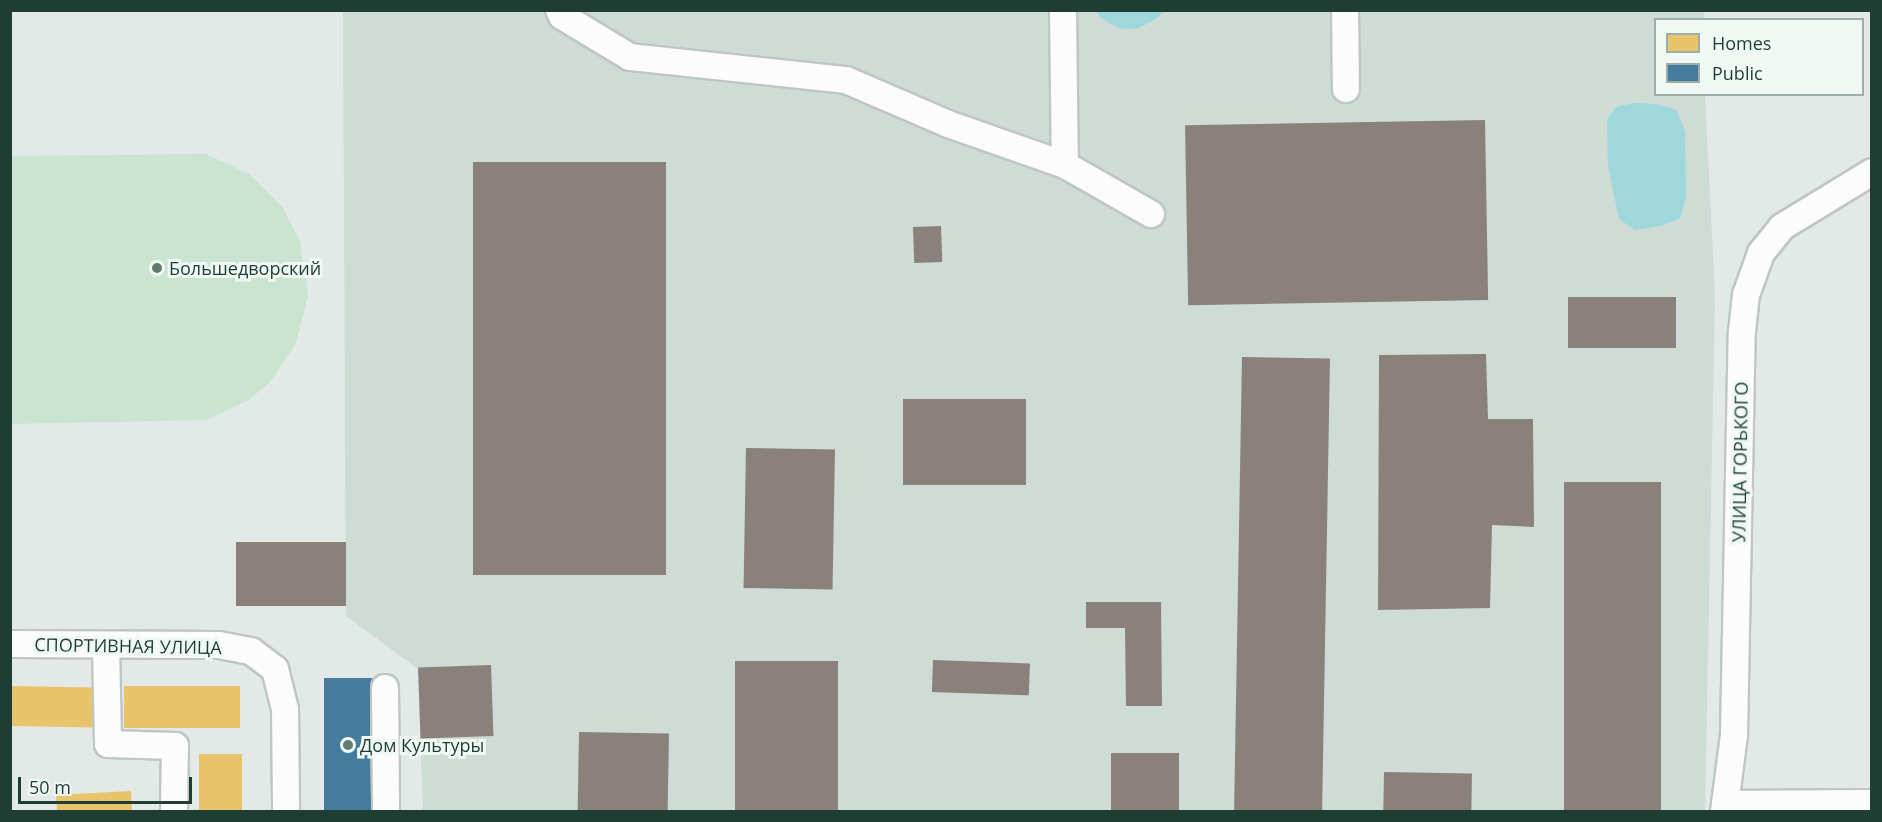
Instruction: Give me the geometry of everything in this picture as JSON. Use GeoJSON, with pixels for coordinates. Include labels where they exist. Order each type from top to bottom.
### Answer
{"type":"FeatureCollection","features":[{"type":"Feature","properties":{"kind":"street"},"geometry":{"type":"LineString","coordinates":[[559,10],[562,16],[630,57],[846,80],[948,124],[1065,165],[1151,214]]}},
{"type":"Feature","properties":{"kind":"street"},"geometry":{"type":"LineString","coordinates":[[1063,10],[1065,165]]}},
{"type":"Feature","properties":{"kind":"street"},"geometry":{"type":"LineString","coordinates":[[1345,10],[1346,89]]}},
{"type":"Feature","properties":{"kind":"street","name":"УЛИЦА ГОРЬКОГО"},"geometry":{"type":"LineString","coordinates":[[1724,808],[1734,735],[1742,332],[1746,295],[1761,253],[1782,227],[1872,172]]}},
{"type":"Feature","properties":{"kind":"street","name":"СПОРТИВНАЯ УЛИЦА"},"geometry":{"type":"LineString","coordinates":[[10,644],[219,645],[251,651],[275,669],[285,709],[286,812]]}},
{"type":"Feature","properties":{"kind":"street"},"geometry":{"type":"LineString","coordinates":[[106,645],[108,744],[175,746],[174,812]]}},
{"type":"Feature","properties":{"kind":"street"},"geometry":{"type":"LineString","coordinates":[[385,688],[386,812]]}},
{"type":"Feature","properties":{"kind":"street"},"geometry":{"type":"LineString","coordinates":[[1724,808],[1872,803]]}},
{"type":"Feature","properties":{"kind":"shaded area"},"geometry":{"type":"Polygon","coordinates":[[[343,11],[1704,11],[1704,18],[1654,18],[1654,96],[1705,96],[1715,295],[1705,811],[423,811],[418,669],[346,616],[343,11]]]}},
{"type":"Feature","properties":{"kind":"green space","name":"Большедворский"},"geometry":{"type":"Polygon","coordinates":[[[206,154],[249,174],[283,208],[300,241],[308,296],[296,343],[270,382],[250,399],[207,420],[11,424],[11,156],[206,154]]]}},
{"type":"Feature","properties":{"kind":"water"},"geometry":{"type":"Polygon","coordinates":[[[1096,11],[1164,11],[1156,19],[1137,29],[1118,28],[1102,19],[1096,11]]]}},
{"type":"Feature","properties":{"kind":"water"},"geometry":{"type":"Polygon","coordinates":[[[1633,103],[1657,104],[1677,110],[1685,132],[1686,198],[1680,218],[1661,226],[1635,230],[1619,219],[1608,166],[1607,120],[1616,107],[1633,103]]]}},
{"type":"Feature","properties":{"kind":"building: Homes"},"geometry":{"type":"Polygon","coordinates":[[[10,686],[95,687],[94,727],[10,726],[10,686]]]}},
{"type":"Feature","properties":{"kind":"building: Homes"},"geometry":{"type":"Polygon","coordinates":[[[124,686],[240,686],[240,728],[124,728],[124,686]]]}},
{"type":"Feature","properties":{"kind":"building: Homes"},"geometry":{"type":"Polygon","coordinates":[[[199,754],[242,754],[242,812],[199,812],[199,754]]]}},
{"type":"Feature","properties":{"kind":"building: Homes"},"geometry":{"type":"Polygon","coordinates":[[[131,791],[132,812],[57,812],[56,795],[131,791]]]}},
{"type":"Feature","properties":{"kind":"building: Public","name":"Дом Культуры"},"geometry":{"type":"Polygon","coordinates":[[[324,678],[373,678],[373,812],[324,812],[324,678]]]}},
{"type":"Feature","properties":{"kind":"building: Industry"},"geometry":{"type":"Polygon","coordinates":[[[1485,120],[1488,300],[1188,305],[1185,125],[1485,120]]]}},
{"type":"Feature","properties":{"kind":"building: Industry"},"geometry":{"type":"Polygon","coordinates":[[[473,162],[666,162],[666,575],[473,575],[473,162]]]}},
{"type":"Feature","properties":{"kind":"building: Industry"},"geometry":{"type":"Polygon","coordinates":[[[941,226],[942,262],[914,263],[913,227],[941,226]]]}},
{"type":"Feature","properties":{"kind":"building: Industry"},"geometry":{"type":"Polygon","coordinates":[[[1568,297],[1676,297],[1676,348],[1568,348],[1568,297]]]}},
{"type":"Feature","properties":{"kind":"building: Industry"},"geometry":{"type":"Polygon","coordinates":[[[1486,354],[1488,419],[1533,419],[1534,527],[1492,525],[1490,608],[1378,610],[1379,355],[1486,354]]]}},
{"type":"Feature","properties":{"kind":"building: Industry"},"geometry":{"type":"Polygon","coordinates":[[[1242,357],[1330,359],[1322,812],[1234,812],[1242,357]]]}},
{"type":"Feature","properties":{"kind":"building: Industry"},"geometry":{"type":"Polygon","coordinates":[[[903,399],[1026,399],[1026,485],[903,485],[903,399]]]}},
{"type":"Feature","properties":{"kind":"building: Industry"},"geometry":{"type":"Polygon","coordinates":[[[746,448],[835,450],[833,590],[744,588],[746,448]]]}},
{"type":"Feature","properties":{"kind":"building: Industry"},"geometry":{"type":"Polygon","coordinates":[[[1564,482],[1661,482],[1661,812],[1564,812],[1564,482]]]}},
{"type":"Feature","properties":{"kind":"building: Industry"},"geometry":{"type":"Polygon","coordinates":[[[236,542],[346,542],[346,606],[236,606],[236,542]]]}},
{"type":"Feature","properties":{"kind":"building: Industry"},"geometry":{"type":"Polygon","coordinates":[[[1086,602],[1161,602],[1162,706],[1126,706],[1125,628],[1086,628],[1086,602]]]}},
{"type":"Feature","properties":{"kind":"building: Industry"},"geometry":{"type":"Polygon","coordinates":[[[933,660],[1030,663],[1029,695],[932,692],[933,660]]]}},
{"type":"Feature","properties":{"kind":"building: Industry"},"geometry":{"type":"Polygon","coordinates":[[[735,661],[838,661],[838,812],[735,812],[735,661]]]}},
{"type":"Feature","properties":{"kind":"building: Industry"},"geometry":{"type":"Polygon","coordinates":[[[491,665],[493,736],[421,739],[418,668],[491,665]]]}},
{"type":"Feature","properties":{"kind":"building: Industry"},"geometry":{"type":"Polygon","coordinates":[[[579,732],[669,734],[668,812],[578,812],[579,732]]]}},
{"type":"Feature","properties":{"kind":"building: Industry"},"geometry":{"type":"Polygon","coordinates":[[[1111,753],[1179,753],[1179,812],[1111,812],[1111,753]]]}},
{"type":"Feature","properties":{"kind":"building: Industry"},"geometry":{"type":"Polygon","coordinates":[[[1384,772],[1472,774],[1471,812],[1383,812],[1384,772]]]}},
{"type":"Feature","properties":{"kind":"place","name":"Большедворский"},"geometry":{"type":"Point","coordinates":[157,268]}},
{"type":"Feature","properties":{"kind":"place","name":"Дом Культуры"},"geometry":{"type":"Point","coordinates":[348,745]}}]}
